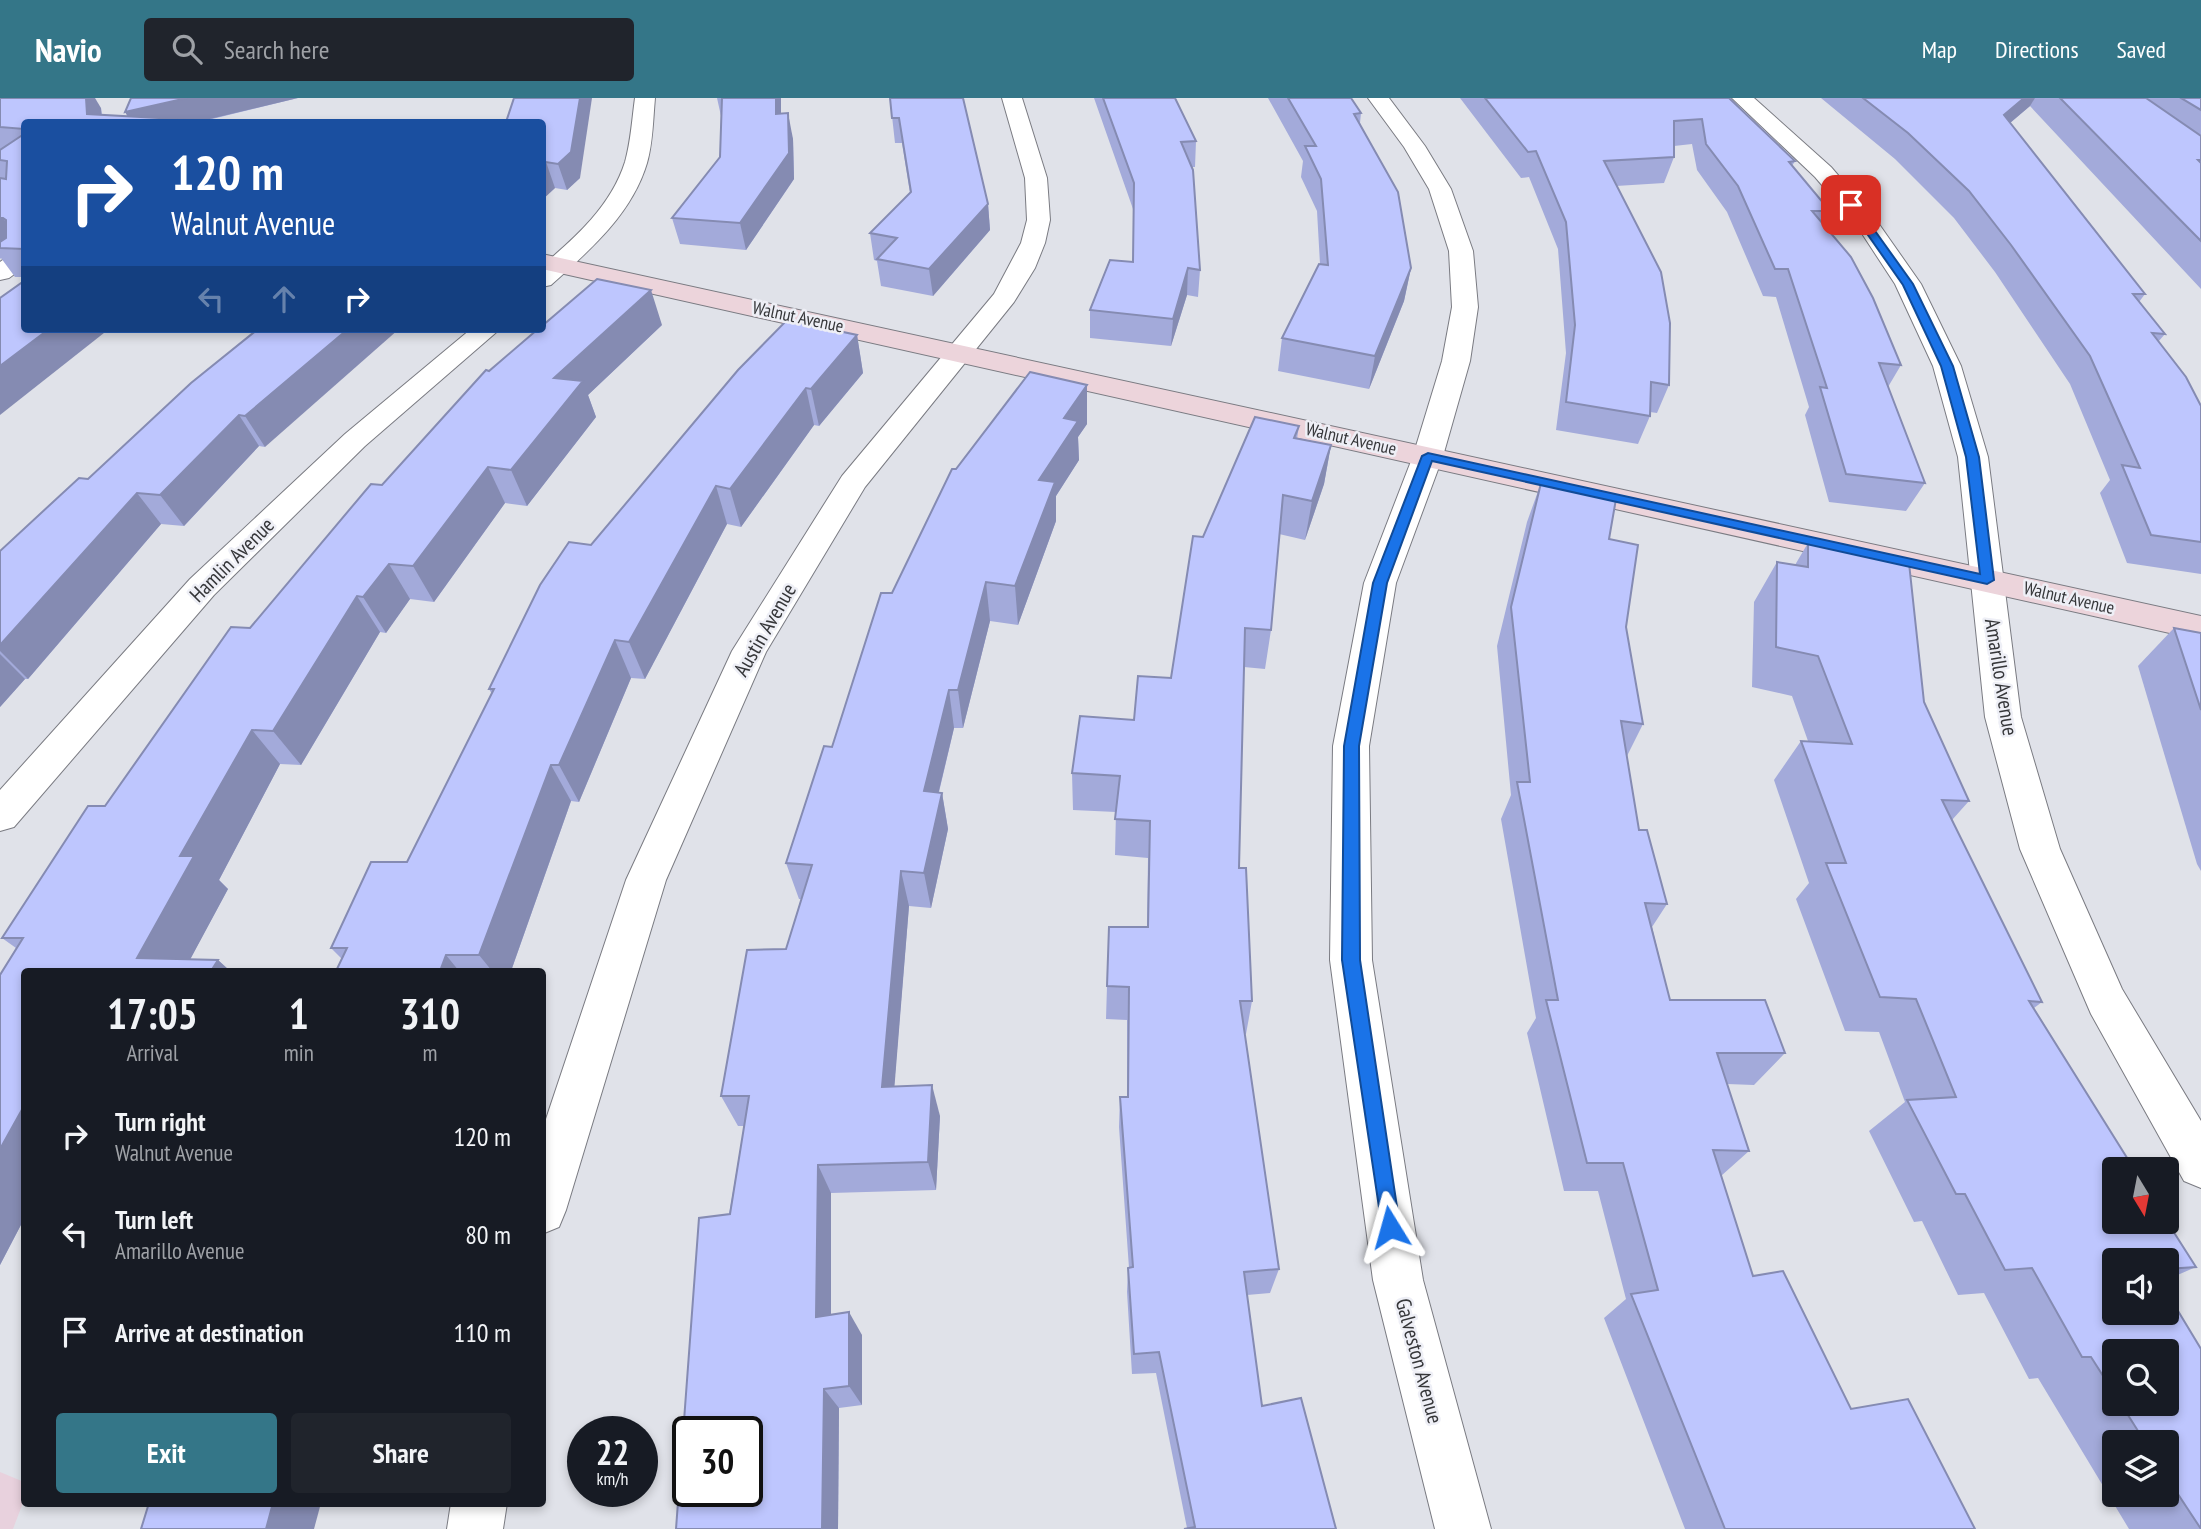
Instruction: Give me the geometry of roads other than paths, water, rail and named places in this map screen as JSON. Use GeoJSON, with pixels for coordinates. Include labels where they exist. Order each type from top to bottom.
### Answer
{"type":"FeatureCollection","features":[{"type":"Feature","properties":{"kind":"street"},"geometry":{"type":"LineString","coordinates":[[548,268],[591,236],[613,209],[636,163],[645,98]]}},
{"type":"Feature","properties":{"kind":"street","name":"Austin Avenue"},"geometry":{"type":"LineString","coordinates":[[546,1195],[646,880],[749,651],[853,483],[1005,297],[1027,263],[1040,226],[1041,194],[1012,98]]}},
{"type":"Feature","properties":{"kind":"street","name":"Galveston Avenue"},"geometry":{"type":"LineString","coordinates":[[1378,98],[1414,146],[1440,189],[1461,251],[1465,307],[1457,361],[1428,456],[1380,583],[1351,746],[1351,960],[1398,1280],[1463,1529]]}},
{"type":"Feature","properties":{"kind":"street","name":"Amarillo Avenue"},"geometry":{"type":"LineString","coordinates":[[1742,98],[1822,172],[1866,222],[1908,284],[1947,366],[1973,457],[2003,717],[2040,849],[2106,1001],[2201,1165]]}},
{"type":"Feature","properties":{"kind":"street"},"geometry":{"type":"LineString","coordinates":[[0,273],[21,258]]}},
{"type":"Feature","properties":{"kind":"street","name":"Walnut Avenue"},"geometry":{"type":"LineString","coordinates":[[548,268],[958,352],[2201,628]]}},
{"type":"Feature","properties":{"kind":"street","name":"Hamlin Avenue"},"geometry":{"type":"LineString","coordinates":[[0,816],[202,587],[355,440],[482,333]]}},
{"type":"Feature","properties":{"kind":"street"},"geometry":{"type":"LineString","coordinates":[[475,1529],[478,1507]]}}]}
